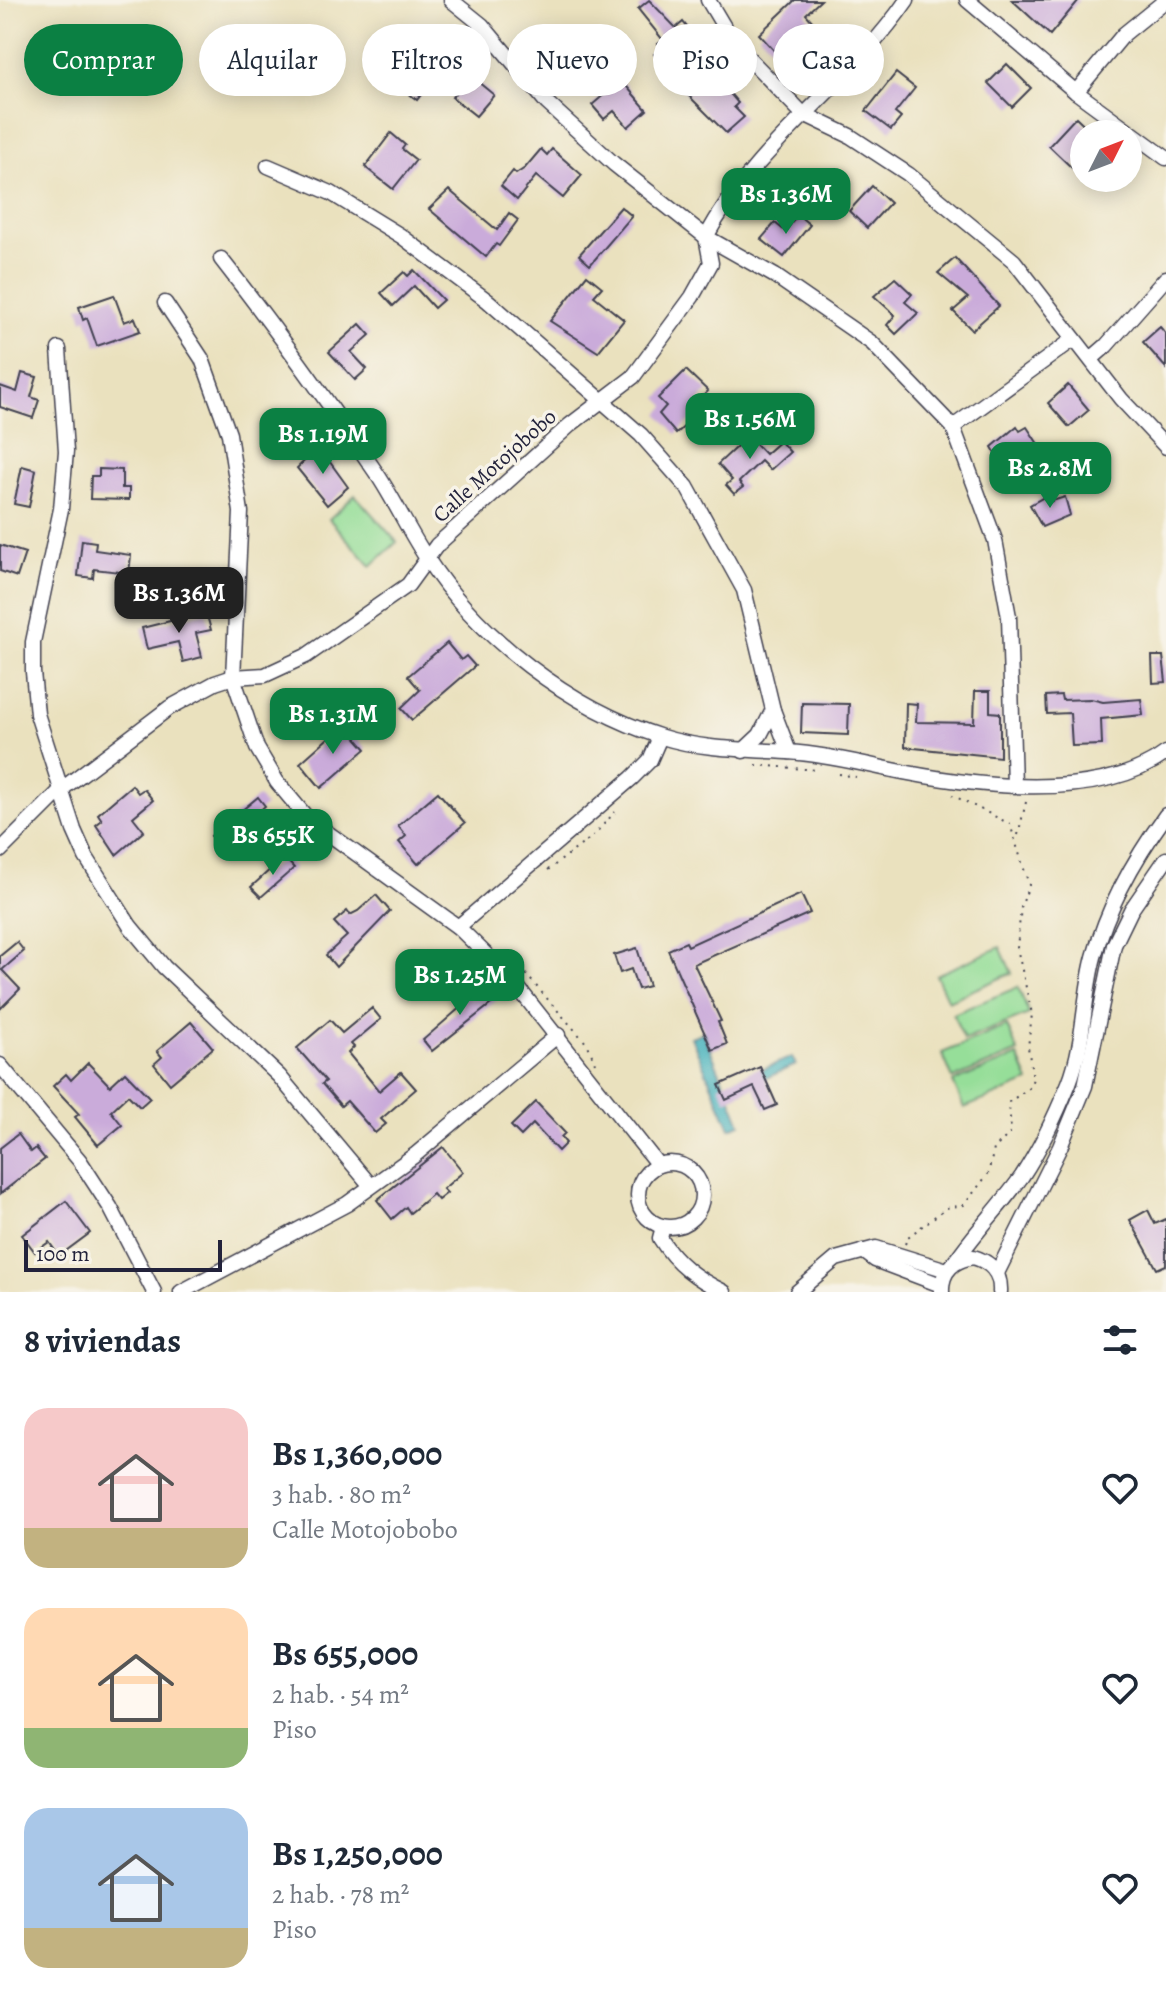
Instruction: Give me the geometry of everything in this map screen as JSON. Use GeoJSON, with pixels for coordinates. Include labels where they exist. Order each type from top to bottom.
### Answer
{"type":"FeatureCollection","features":[{"type":"Feature","properties":{"kind":"street"},"geometry":{"type":"LineString","coordinates":[[451,0],[482,25],[547,103],[614,164],[706,237],[775,276],[872,343],[953,427],[995,540],[1009,617],[1020,785]]}},
{"type":"Feature","properties":{"kind":"street"},"geometry":{"type":"LineString","coordinates":[[708,0],[733,42],[802,113],[850,136],[908,174],[1014,261],[1121,399],[1166,447]]}},
{"type":"Feature","properties":{"kind":"street"},"geometry":{"type":"LineString","coordinates":[[706,237],[769,148],[844,73],[907,0]]}},
{"type":"Feature","properties":{"kind":"street"},"geometry":{"type":"LineString","coordinates":[[967,0],[1076,92],[1166,158]]}},
{"type":"Feature","properties":{"kind":"street"},"geometry":{"type":"LineString","coordinates":[[1076,92],[1124,34],[1166,0]]}},
{"type":"Feature","properties":{"kind":"street"},"geometry":{"type":"LineString","coordinates":[[268,166],[331,193],[401,236],[488,301],[641,435],[687,487],[744,590],[773,710],[789,752]]}},
{"type":"Feature","properties":{"kind":"street","name":"Calle Motojobobo"},"geometry":{"type":"LineString","coordinates":[[0,851],[62,789],[169,708],[233,677],[265,675],[306,656],[408,585],[437,545],[570,425],[602,404],[633,377],[692,297],[711,263],[706,237]]}},
{"type":"Feature","properties":{"kind":"street"},"geometry":{"type":"LineString","coordinates":[[221,259],[283,338],[361,451],[427,559],[470,613],[505,648],[542,677],[660,737],[745,757],[789,752],[853,761],[946,781],[1020,785],[1102,779],[1166,753]]}},
{"type":"Feature","properties":{"kind":"street"},"geometry":{"type":"LineString","coordinates":[[1091,359],[1166,278]]}},
{"type":"Feature","properties":{"kind":"street"},"geometry":{"type":"LineString","coordinates":[[165,303],[202,359],[229,434],[235,467],[241,549],[233,677],[257,748],[277,782],[307,818],[458,927],[512,980],[658,1165]]}},
{"type":"Feature","properties":{"kind":"street"},"geometry":{"type":"LineString","coordinates":[[953,427],[1074,339]]}},
{"type":"Feature","properties":{"kind":"street"},"geometry":{"type":"LineString","coordinates":[[59,349],[66,451],[61,509],[33,642],[33,672],[37,714],[86,857],[130,926],[164,967],[279,1076],[371,1186]]}},
{"type":"Feature","properties":{"kind":"street"},"geometry":{"type":"LineString","coordinates":[[745,757],[773,710]]}},
{"type":"Feature","properties":{"kind":"street"},"geometry":{"type":"LineString","coordinates":[[458,927],[632,778],[650,760],[660,737]]}},
{"type":"Feature","properties":{"kind":"street"},"geometry":{"type":"LineString","coordinates":[[863,1251],[875,1260],[942,1288],[950,1266],[1021,1177],[1039,1148],[1069,1081],[1081,1044],[1094,957],[1107,918],[1125,879],[1166,815]]}},
{"type":"Feature","properties":{"kind":"street"},"geometry":{"type":"LineString","coordinates":[[999,1286],[1085,1086],[1114,945],[1131,910],[1166,859]]}},
{"type":"Feature","properties":{"kind":"street"},"geometry":{"type":"LineString","coordinates":[[181,1292],[347,1204],[415,1155],[558,1035]]}},
{"type":"Feature","properties":{"kind":"street"},"geometry":{"type":"LineString","coordinates":[[0,1065],[80,1161],[110,1207],[154,1292]]}},
{"type":"Feature","properties":{"kind":"street"},"geometry":{"type":"LineString","coordinates":[[670,1163],[693,1173],[702,1197],[692,1219],[681,1226],[663,1227],[646,1218],[637,1194],[647,1172],[658,1165],[670,1163]]}},
{"type":"Feature","properties":{"kind":"street"},"geometry":{"type":"LineString","coordinates":[[663,1227],[660,1238],[675,1259],[700,1280],[724,1292]]}},
{"type":"Feature","properties":{"kind":"street"},"geometry":{"type":"LineString","coordinates":[[797,1292],[836,1259],[884,1248],[950,1266],[973,1257],[991,1265],[999,1286]]}},
{"type":"Feature","properties":{"kind":"path"},"geometry":{"type":"LineString","coordinates":[[745,757],[791,770],[826,770]]}},
{"type":"Feature","properties":{"kind":"path"},"geometry":{"type":"LineString","coordinates":[[834,772],[858,777]]}},
{"type":"Feature","properties":{"kind":"path"},"geometry":{"type":"LineString","coordinates":[[1016,837],[1024,817],[1020,785]]}},
{"type":"Feature","properties":{"kind":"path"},"geometry":{"type":"LineString","coordinates":[[901,1254],[908,1237],[946,1208],[964,1205],[981,1185],[990,1169],[994,1149],[1011,1132],[1009,1102],[1032,1085],[1028,1047],[1032,1014],[1017,948],[1021,907],[1029,885],[1016,837],[1003,819],[944,791]]}},
{"type":"Feature","properties":{"kind":"path"},"geometry":{"type":"LineString","coordinates":[[542,874],[592,837],[621,805]]}},
{"type":"Feature","properties":{"kind":"path"},"geometry":{"type":"LineString","coordinates":[[511,959],[588,1045],[602,1091]]}},
{"type":"Feature","properties":{"kind":"green space"},"geometry":{"type":"Polygon","coordinates":[[[355,495],[397,542],[371,566],[329,519],[355,495]]]}},
{"type":"Feature","properties":{"kind":"green space"},"geometry":{"type":"Polygon","coordinates":[[[1000,947],[1012,973],[948,1001],[936,975],[1000,947]]]}},
{"type":"Feature","properties":{"kind":"green space"},"geometry":{"type":"Polygon","coordinates":[[[1018,987],[1029,1014],[964,1040],[953,1014],[1018,987]]]}},
{"type":"Feature","properties":{"kind":"green space"},"geometry":{"type":"Polygon","coordinates":[[[1007,1026],[1018,1052],[953,1079],[942,1053],[1007,1026]]]}},
{"type":"Feature","properties":{"kind":"green space"},"geometry":{"type":"Polygon","coordinates":[[[1018,1056],[1029,1082],[964,1108],[953,1082],[1018,1056]]]}},
{"type":"Feature","properties":{"kind":"water"},"geometry":{"type":"Polygon","coordinates":[[[703,1032],[725,1085],[792,1057],[796,1065],[729,1094],[741,1124],[730,1128],[691,1037],[703,1032]]]}},
{"type":"Feature","properties":{"kind":"building"},"geometry":{"type":"Polygon","coordinates":[[[649,0],[672,24],[653,24],[653,28],[638,9],[649,0]]]}},
{"type":"Feature","properties":{"kind":"building"},"geometry":{"type":"Polygon","coordinates":[[[795,0],[821,0],[806,14],[813,22],[811,24],[773,24],[773,49],[759,34],[795,0]]]}},
{"type":"Feature","properties":{"kind":"building"},"geometry":{"type":"Polygon","coordinates":[[[1012,0],[1079,0],[1050,35],[1012,0]]]}},
{"type":"Feature","properties":{"kind":"building"},"geometry":{"type":"Polygon","coordinates":[[[1007,64],[1031,88],[1012,107],[988,83],[1007,64]]]}},
{"type":"Feature","properties":{"kind":"building"},"geometry":{"type":"Polygon","coordinates":[[[896,73],[915,88],[895,113],[901,118],[891,130],[866,111],[878,96],[884,96],[884,88],[896,73]]]}},
{"type":"Feature","properties":{"kind":"building"},"geometry":{"type":"Polygon","coordinates":[[[491,93],[494,95],[476,116],[452,97],[491,96],[491,93]]]}},
{"type":"Feature","properties":{"kind":"building"},"geometry":{"type":"Polygon","coordinates":[[[602,96],[635,96],[647,110],[628,127],[614,111],[604,119],[592,105],[602,96]]]}},
{"type":"Feature","properties":{"kind":"building"},"geometry":{"type":"Polygon","coordinates":[[[689,96],[732,96],[738,103],[734,107],[744,117],[726,133],[689,96]]]}},
{"type":"Feature","properties":{"kind":"building"},"geometry":{"type":"Polygon","coordinates":[[[1070,123],[1070,166],[1049,146],[1070,123]]]}},
{"type":"Feature","properties":{"kind":"building"},"geometry":{"type":"Polygon","coordinates":[[[391,133],[405,145],[402,149],[416,160],[393,189],[365,167],[391,133]]]}},
{"type":"Feature","properties":{"kind":"building"},"geometry":{"type":"Polygon","coordinates":[[[541,149],[547,155],[552,149],[582,175],[563,198],[536,176],[517,200],[501,186],[513,171],[516,174],[525,168],[541,149]]]}},
{"type":"Feature","properties":{"kind":"building"},"geometry":{"type":"Polygon","coordinates":[[[872,186],[890,203],[867,228],[849,211],[872,186]]]}},
{"type":"Feature","properties":{"kind":"building"},"geometry":{"type":"Polygon","coordinates":[[[449,190],[497,230],[509,213],[518,220],[499,246],[496,244],[486,257],[429,209],[449,190]]]}},
{"type":"Feature","properties":{"kind":"building"},"geometry":{"type":"Polygon","coordinates":[[[621,207],[632,216],[590,265],[579,255],[621,207]]]}},
{"type":"Feature","properties":{"kind":"building"},"geometry":{"type":"Polygon","coordinates":[[[798,215],[810,225],[784,257],[761,239],[775,223],[785,231],[798,215]]]}},
{"type":"Feature","properties":{"kind":"building"},"geometry":{"type":"Polygon","coordinates":[[[955,258],[999,306],[972,330],[953,311],[968,298],[938,273],[955,258]]]}},
{"type":"Feature","properties":{"kind":"building"},"geometry":{"type":"Polygon","coordinates":[[[414,270],[443,300],[434,308],[414,286],[393,306],[381,293],[404,272],[408,276],[414,270]]]}},
{"type":"Feature","properties":{"kind":"building"},"geometry":{"type":"Polygon","coordinates":[[[587,275],[602,287],[594,296],[624,320],[598,352],[550,321],[587,275]]]}},
{"type":"Feature","properties":{"kind":"building"},"geometry":{"type":"Polygon","coordinates":[[[895,278],[912,294],[905,302],[918,313],[896,334],[887,325],[895,315],[874,296],[895,278]]]}},
{"type":"Feature","properties":{"kind":"building"},"geometry":{"type":"Polygon","coordinates":[[[114,295],[124,322],[135,318],[140,331],[97,346],[87,318],[83,320],[79,307],[114,295]]]}},
{"type":"Feature","properties":{"kind":"building"},"geometry":{"type":"Polygon","coordinates":[[[360,324],[370,335],[351,352],[367,369],[355,380],[329,352],[360,324]]]}},
{"type":"Feature","properties":{"kind":"building"},"geometry":{"type":"Polygon","coordinates":[[[1160,327],[1166,334],[1166,368],[1143,342],[1160,327]]]}},
{"type":"Feature","properties":{"kind":"building"},"geometry":{"type":"Polygon","coordinates":[[[686,370],[708,391],[697,403],[703,409],[676,434],[659,414],[666,406],[658,398],[686,370]]]}},
{"type":"Feature","properties":{"kind":"building"},"geometry":{"type":"Polygon","coordinates":[[[22,373],[37,377],[31,397],[39,400],[33,418],[0,407],[0,386],[17,392],[22,373]]]}},
{"type":"Feature","properties":{"kind":"building"},"geometry":{"type":"Polygon","coordinates":[[[1068,385],[1089,410],[1069,427],[1048,403],[1068,385]]]}},
{"type":"Feature","properties":{"kind":"building"},"geometry":{"type":"Polygon","coordinates":[[[1017,426],[1020,431],[1027,427],[1040,447],[1005,469],[992,447],[1017,426]]]}},
{"type":"Feature","properties":{"kind":"building"},"geometry":{"type":"Polygon","coordinates":[[[748,436],[765,454],[780,441],[790,452],[770,470],[761,461],[739,482],[743,487],[734,494],[726,485],[732,480],[718,464],[748,436]]]}},
{"type":"Feature","properties":{"kind":"building"},"geometry":{"type":"Polygon","coordinates":[[[319,447],[348,487],[327,505],[297,468],[319,447]]]}},
{"type":"Feature","properties":{"kind":"building"},"geometry":{"type":"Polygon","coordinates":[[[22,466],[36,470],[29,507],[14,504],[22,466]]]}},
{"type":"Feature","properties":{"kind":"building"},"geometry":{"type":"Polygon","coordinates":[[[99,469],[122,470],[122,488],[129,488],[129,500],[90,499],[91,476],[99,476],[99,469]]]}},
{"type":"Feature","properties":{"kind":"building"},"geometry":{"type":"Polygon","coordinates":[[[1046,496],[1049,502],[1065,497],[1070,515],[1042,527],[1030,505],[1046,496]]]}},
{"type":"Feature","properties":{"kind":"building"},"geometry":{"type":"Polygon","coordinates":[[[82,540],[96,542],[95,550],[131,555],[129,573],[94,569],[93,578],[78,576],[82,540]]]}},
{"type":"Feature","properties":{"kind":"building"},"geometry":{"type":"Polygon","coordinates":[[[0,545],[25,553],[17,577],[0,571],[0,545]]]}},
{"type":"Feature","properties":{"kind":"building"},"geometry":{"type":"Polygon","coordinates":[[[206,612],[211,630],[196,633],[202,657],[183,662],[178,642],[147,649],[142,628],[206,612]]]}},
{"type":"Feature","properties":{"kind":"building"},"geometry":{"type":"Polygon","coordinates":[[[447,643],[461,660],[466,656],[475,666],[412,720],[401,708],[420,690],[408,676],[447,643]]]}},
{"type":"Feature","properties":{"kind":"building"},"geometry":{"type":"Polygon","coordinates":[[[1152,656],[1163,656],[1166,682],[1153,683],[1152,656]]]}},
{"type":"Feature","properties":{"kind":"building"},"geometry":{"type":"Polygon","coordinates":[[[975,691],[990,691],[990,712],[1000,713],[1000,757],[905,747],[906,703],[917,704],[916,722],[974,723],[975,691]]]}},
{"type":"Feature","properties":{"kind":"building"},"geometry":{"type":"Polygon","coordinates":[[[1061,695],[1062,700],[1091,699],[1103,702],[1141,699],[1143,715],[1101,719],[1102,745],[1072,746],[1070,713],[1047,714],[1046,696],[1061,695]]]}},
{"type":"Feature","properties":{"kind":"building"},"geometry":{"type":"Polygon","coordinates":[[[802,703],[849,704],[848,735],[801,733],[802,703]]]}},
{"type":"Feature","properties":{"kind":"building"},"geometry":{"type":"Polygon","coordinates":[[[344,724],[366,749],[321,788],[300,763],[344,724]]]}},
{"type":"Feature","properties":{"kind":"building"},"geometry":{"type":"Polygon","coordinates":[[[132,785],[138,793],[144,789],[153,800],[133,817],[144,831],[116,855],[96,825],[102,820],[98,814],[132,785]]]}},
{"type":"Feature","properties":{"kind":"building"},"geometry":{"type":"Polygon","coordinates":[[[438,792],[465,823],[418,864],[399,842],[406,836],[398,826],[438,792]]]}},
{"type":"Feature","properties":{"kind":"building"},"geometry":{"type":"Polygon","coordinates":[[[258,797],[265,806],[255,815],[266,828],[258,835],[247,822],[218,845],[211,836],[258,797]]]}},
{"type":"Feature","properties":{"kind":"building"},"geometry":{"type":"Polygon","coordinates":[[[284,857],[294,868],[261,897],[251,887],[284,857]]]}},
{"type":"Feature","properties":{"kind":"building"},"geometry":{"type":"Polygon","coordinates":[[[801,894],[810,913],[694,964],[721,1021],[718,1022],[727,1044],[712,1050],[668,950],[686,942],[688,946],[801,894]]]}},
{"type":"Feature","properties":{"kind":"building"},"geometry":{"type":"Polygon","coordinates":[[[376,895],[390,911],[336,967],[326,955],[347,936],[334,922],[347,911],[350,915],[358,911],[376,895]]]}},
{"type":"Feature","properties":{"kind":"building"},"geometry":{"type":"Polygon","coordinates":[[[17,942],[24,951],[2,970],[20,989],[0,1009],[0,956],[17,942]]]}},
{"type":"Feature","properties":{"kind":"building"},"geometry":{"type":"Polygon","coordinates":[[[637,948],[649,986],[638,989],[631,969],[620,973],[614,955],[637,948]]]}},
{"type":"Feature","properties":{"kind":"building"},"geometry":{"type":"Polygon","coordinates":[[[485,987],[496,1000],[432,1051],[423,1040],[462,1006],[455,998],[463,990],[471,999],[485,987]]]}},
{"type":"Feature","properties":{"kind":"building"},"geometry":{"type":"Polygon","coordinates":[[[372,1008],[381,1019],[351,1044],[354,1047],[348,1053],[379,1091],[401,1072],[416,1089],[381,1119],[386,1124],[375,1133],[347,1101],[341,1106],[322,1084],[326,1081],[297,1048],[330,1020],[342,1033],[372,1008]]]}},
{"type":"Feature","properties":{"kind":"building"},"geometry":{"type":"Polygon","coordinates":[[[191,1022],[213,1048],[170,1084],[154,1064],[162,1057],[157,1051],[191,1022]]]}},
{"type":"Feature","properties":{"kind":"building"},"geometry":{"type":"Polygon","coordinates":[[[88,1063],[110,1086],[125,1072],[150,1098],[140,1107],[128,1095],[111,1111],[122,1125],[98,1145],[75,1117],[79,1114],[53,1086],[66,1074],[71,1080],[88,1063]]]}},
{"type":"Feature","properties":{"kind":"building"},"geometry":{"type":"Polygon","coordinates":[[[760,1067],[777,1105],[765,1110],[754,1087],[726,1100],[719,1085],[760,1067]]]}},
{"type":"Feature","properties":{"kind":"building"},"geometry":{"type":"Polygon","coordinates":[[[536,1102],[565,1133],[561,1137],[566,1143],[558,1151],[533,1124],[521,1136],[511,1126],[536,1102]]]}},
{"type":"Feature","properties":{"kind":"building"},"geometry":{"type":"Polygon","coordinates":[[[18,1134],[31,1152],[36,1148],[45,1159],[0,1194],[0,1148],[18,1134]]]}},
{"type":"Feature","properties":{"kind":"building"},"geometry":{"type":"Polygon","coordinates":[[[443,1147],[463,1172],[443,1189],[447,1193],[438,1200],[433,1194],[410,1213],[406,1207],[392,1219],[377,1200],[443,1147]]]}},
{"type":"Feature","properties":{"kind":"building"},"geometry":{"type":"Polygon","coordinates":[[[66,1201],[90,1233],[59,1256],[49,1242],[35,1252],[22,1235],[66,1201]]]}},
{"type":"Feature","properties":{"kind":"building"},"geometry":{"type":"Polygon","coordinates":[[[1148,1210],[1155,1224],[1166,1219],[1166,1265],[1157,1269],[1130,1220],[1148,1210]]]}}]}
